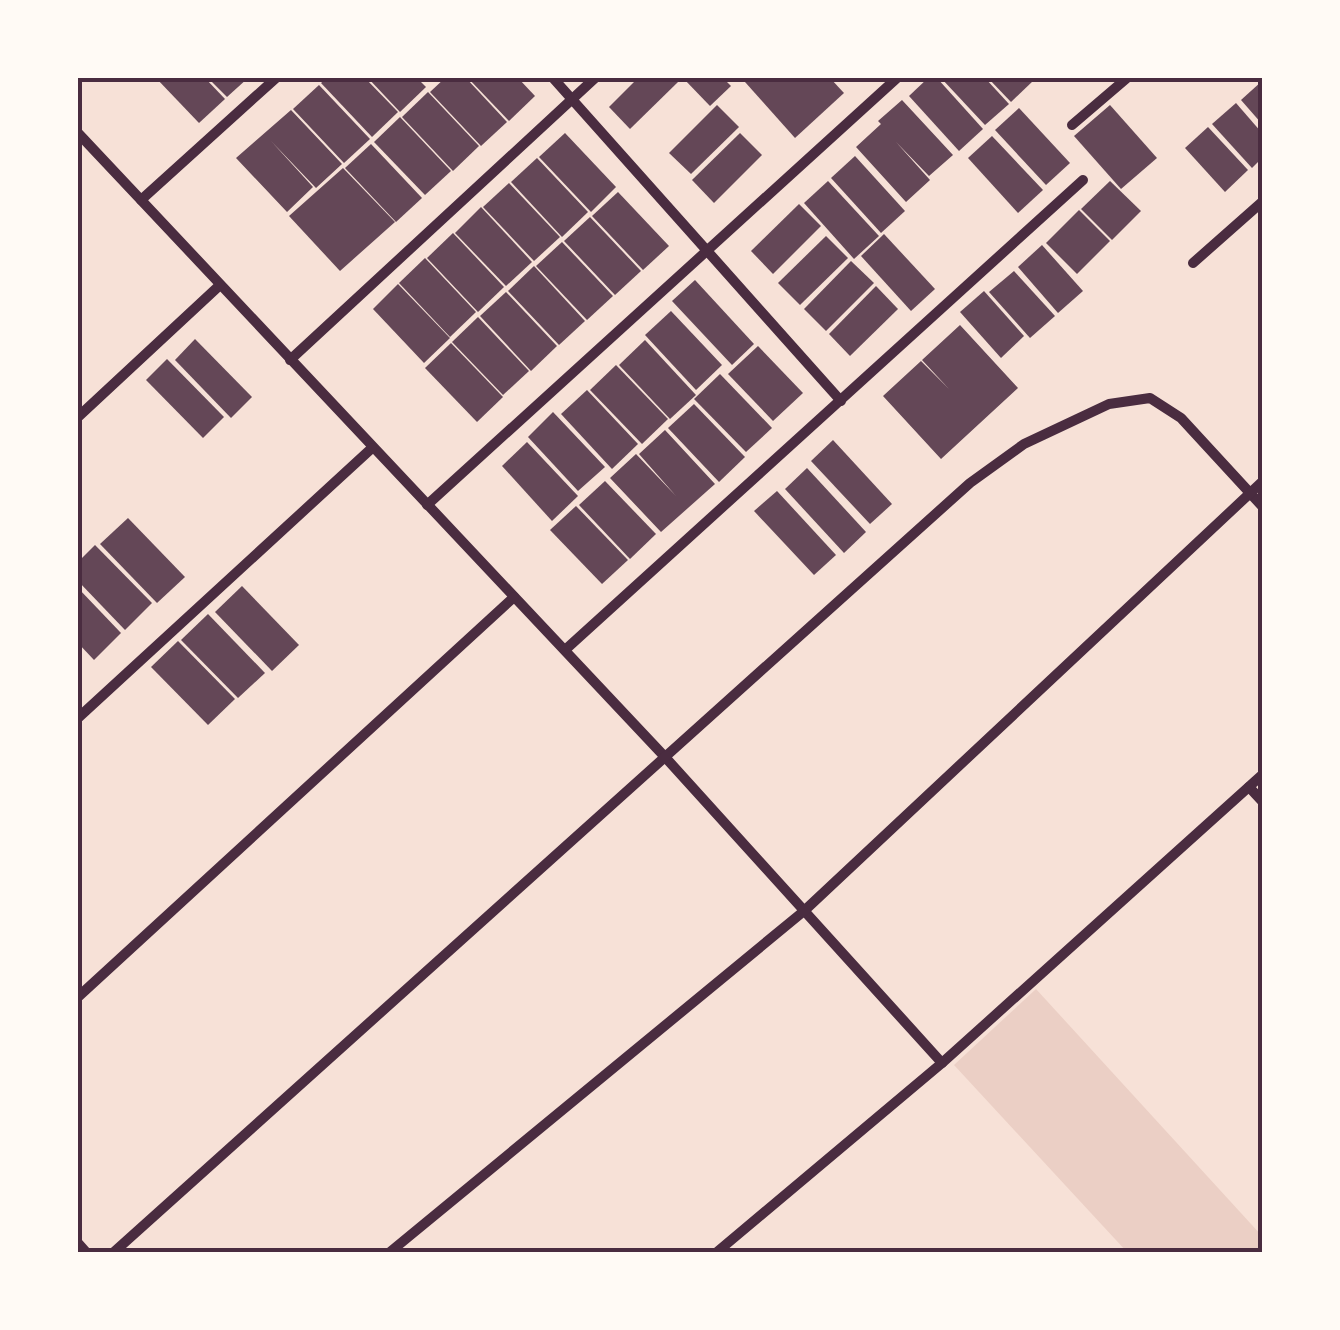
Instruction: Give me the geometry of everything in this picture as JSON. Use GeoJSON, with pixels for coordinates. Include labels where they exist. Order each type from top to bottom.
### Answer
{"type":"FeatureCollection","features":[{"type":"Feature","properties":{"kind":"street"},"geometry":{"type":"LineString","coordinates":[[140,200],[276,78]]}},
{"type":"Feature","properties":{"kind":"street"},"geometry":{"type":"LineString","coordinates":[[553,78],[840,400]]}},
{"type":"Feature","properties":{"kind":"street"},"geometry":{"type":"LineString","coordinates":[[290,360],[595,78]]}},
{"type":"Feature","properties":{"kind":"street"},"geometry":{"type":"LineString","coordinates":[[427,505],[897,78]]}},
{"type":"Feature","properties":{"kind":"street"},"geometry":{"type":"LineString","coordinates":[[1072,125],[1127,78]]}},
{"type":"Feature","properties":{"kind":"street"},"geometry":{"type":"LineString","coordinates":[[80,141],[665,756],[942,1062]]}},
{"type":"Feature","properties":{"kind":"street"},"geometry":{"type":"LineString","coordinates":[[565,650],[1083,180]]}},
{"type":"Feature","properties":{"kind":"street"},"geometry":{"type":"LineString","coordinates":[[1193,263],[1262,202]]}},
{"type":"Feature","properties":{"kind":"street"},"geometry":{"type":"LineString","coordinates":[[78,417],[220,284]]}},
{"type":"Feature","properties":{"kind":"street"},"geometry":{"type":"LineString","coordinates":[[114,1252],[970,483],[1024,444],[1109,404],[1150,398],[1181,418],[1262,506]]}},
{"type":"Feature","properties":{"kind":"street"},"geometry":{"type":"LineString","coordinates":[[78,718],[372,448]]}},
{"type":"Feature","properties":{"kind":"street"},"geometry":{"type":"LineString","coordinates":[[390,1252],[804,911],[1262,482]]}},
{"type":"Feature","properties":{"kind":"street"},"geometry":{"type":"LineString","coordinates":[[78,998],[514,597]]}},
{"type":"Feature","properties":{"kind":"street"},"geometry":{"type":"LineString","coordinates":[[717,1252],[942,1062],[1262,774]]}},
{"type":"Feature","properties":{"kind":"street"},"geometry":{"type":"LineString","coordinates":[[1249,787],[1262,801]]}},
{"type":"Feature","properties":{"kind":"street"},"geometry":{"type":"LineString","coordinates":[[78,1244],[86,1252]]}},
{"type":"Feature","properties":{"kind":"shaded area"},"geometry":{"type":"Polygon","coordinates":[[[1036,989],[1262,1236],[1262,1252],[1127,1252],[954,1065],[1036,989]]]}},
{"type":"Feature","properties":{"kind":"building"},"geometry":{"type":"Polygon","coordinates":[[[156,78],[205,78],[225,99],[199,123],[156,78]]]}},
{"type":"Feature","properties":{"kind":"building"},"geometry":{"type":"Polygon","coordinates":[[[208,78],[248,78],[227,97],[208,78]]]}},
{"type":"Feature","properties":{"kind":"building"},"geometry":{"type":"Polygon","coordinates":[[[327,78],[365,78],[398,112],[372,137],[321,83],[327,78]]]}},
{"type":"Feature","properties":{"kind":"building"},"geometry":{"type":"Polygon","coordinates":[[[368,78],[417,78],[426,87],[400,112],[368,78]]]}},
{"type":"Feature","properties":{"kind":"building"},"geometry":{"type":"Polygon","coordinates":[[[445,78],[466,78],[507,122],[481,146],[430,92],[445,78]]]}},
{"type":"Feature","properties":{"kind":"building"},"geometry":{"type":"Polygon","coordinates":[[[468,78],[518,78],[535,96],[509,121],[468,78]]]}},
{"type":"Feature","properties":{"kind":"building"},"geometry":{"type":"Polygon","coordinates":[[[638,78],[674,78],[678,82],[630,129],[609,107],[638,78]]]}},
{"type":"Feature","properties":{"kind":"building"},"geometry":{"type":"Polygon","coordinates":[[[683,78],[723,78],[731,86],[710,106],[683,78]]]}},
{"type":"Feature","properties":{"kind":"building"},"geometry":{"type":"Polygon","coordinates":[[[750,78],[830,78],[844,93],[795,138],[745,82],[750,78]]]}},
{"type":"Feature","properties":{"kind":"building"},"geometry":{"type":"Polygon","coordinates":[[[928,78],[937,78],[983,129],[959,151],[909,96],[928,78]]]}},
{"type":"Feature","properties":{"kind":"building"},"geometry":{"type":"Polygon","coordinates":[[[941,78],[985,78],[1009,104],[985,125],[941,78]]]}},
{"type":"Feature","properties":{"kind":"building"},"geometry":{"type":"Polygon","coordinates":[[[988,78],[1032,78],[1034,80],[1011,102],[988,78]]]}},
{"type":"Feature","properties":{"kind":"building"},"geometry":{"type":"Polygon","coordinates":[[[1262,81],[1262,124],[1241,100],[1262,81]]]}},
{"type":"Feature","properties":{"kind":"building"},"geometry":{"type":"Polygon","coordinates":[[[319,85],[370,139],[344,163],[293,109],[319,85]]]}},
{"type":"Feature","properties":{"kind":"building"},"geometry":{"type":"Polygon","coordinates":[[[428,92],[479,146],[453,171],[402,117],[428,92]]]}},
{"type":"Feature","properties":{"kind":"building"},"geometry":{"type":"Polygon","coordinates":[[[902,100],[953,155],[929,176],[896,142],[930,180],[906,202],[856,147],[902,100]]]}},
{"type":"Feature","properties":{"kind":"building"},"geometry":{"type":"Polygon","coordinates":[[[1236,103],[1262,133],[1262,158],[1252,168],[1212,124],[1236,103]]]}},
{"type":"Feature","properties":{"kind":"building"},"geometry":{"type":"Polygon","coordinates":[[[717,105],[739,127],[691,174],[669,153],[717,105]]]}},
{"type":"Feature","properties":{"kind":"building"},"geometry":{"type":"Polygon","coordinates":[[[1110,105],[1157,158],[1121,189],[1074,136],[1110,105]]]}},
{"type":"Feature","properties":{"kind":"building"},"geometry":{"type":"Polygon","coordinates":[[[1019,108],[1070,163],[1046,185],[995,130],[1019,108]]]}},
{"type":"Feature","properties":{"kind":"building"},"geometry":{"type":"Polygon","coordinates":[[[291,110],[342,164],[316,188],[271,141],[313,187],[287,212],[236,158],[291,110]]]}},
{"type":"Feature","properties":{"kind":"building"},"geometry":{"type":"Polygon","coordinates":[[[400,117],[451,171],[425,195],[374,142],[400,117]]]}},
{"type":"Feature","properties":{"kind":"building"},"geometry":{"type":"Polygon","coordinates":[[[1208,127],[1248,170],[1225,192],[1185,148],[1208,127]]]}},
{"type":"Feature","properties":{"kind":"building"},"geometry":{"type":"Polygon","coordinates":[[[565,133],[616,187],[591,212],[539,157],[565,133]]]}},
{"type":"Feature","properties":{"kind":"building"},"geometry":{"type":"Polygon","coordinates":[[[740,133],[762,155],[714,203],[692,180],[740,133]]]}},
{"type":"Feature","properties":{"kind":"building"},"geometry":{"type":"Polygon","coordinates":[[[992,136],[1043,190],[1018,213],[968,158],[992,136]]]}},
{"type":"Feature","properties":{"kind":"building"},"geometry":{"type":"Polygon","coordinates":[[[371,144],[422,198],[396,222],[345,168],[371,144]]]}},
{"type":"Feature","properties":{"kind":"building"},"geometry":{"type":"Polygon","coordinates":[[[855,156],[905,211],[881,233],[831,178],[855,156]]]}},
{"type":"Feature","properties":{"kind":"building"},"geometry":{"type":"Polygon","coordinates":[[[537,158],[588,212],[562,237],[511,182],[537,158]]]}},
{"type":"Feature","properties":{"kind":"building"},"geometry":{"type":"Polygon","coordinates":[[[343,168],[395,222],[340,271],[289,216],[343,168]]]}},
{"type":"Feature","properties":{"kind":"building"},"geometry":{"type":"Polygon","coordinates":[[[828,181],[879,236],[854,259],[804,203],[828,181]]]}},
{"type":"Feature","properties":{"kind":"building"},"geometry":{"type":"Polygon","coordinates":[[[1110,181],[1141,211],[1112,240],[1081,209],[1110,181]]]}},
{"type":"Feature","properties":{"kind":"building"},"geometry":{"type":"Polygon","coordinates":[[[509,183],[560,237],[534,261],[483,207],[509,183]]]}},
{"type":"Feature","properties":{"kind":"building"},"geometry":{"type":"Polygon","coordinates":[[[618,192],[669,246],[643,270],[592,216],[618,192]]]}},
{"type":"Feature","properties":{"kind":"building"},"geometry":{"type":"Polygon","coordinates":[[[799,204],[821,226],[773,274],[751,251],[799,204]]]}},
{"type":"Feature","properties":{"kind":"building"},"geometry":{"type":"Polygon","coordinates":[[[481,207],[532,262],[506,286],[455,233],[481,207]]]}},
{"type":"Feature","properties":{"kind":"building"},"geometry":{"type":"Polygon","coordinates":[[[1079,210],[1110,241],[1077,274],[1046,243],[1079,210]]]}},
{"type":"Feature","properties":{"kind":"building"},"geometry":{"type":"Polygon","coordinates":[[[590,217],[641,271],[615,295],[564,241],[590,217]]]}},
{"type":"Feature","properties":{"kind":"building"},"geometry":{"type":"Polygon","coordinates":[[[453,233],[504,287],[478,312],[427,258],[453,233]]]}},
{"type":"Feature","properties":{"kind":"building"},"geometry":{"type":"Polygon","coordinates":[[[884,234],[935,289],[911,311],[861,256],[884,234]]]}},
{"type":"Feature","properties":{"kind":"building"},"geometry":{"type":"Polygon","coordinates":[[[826,236],[848,258],[800,305],[778,283],[826,236]]]}},
{"type":"Feature","properties":{"kind":"building"},"geometry":{"type":"Polygon","coordinates":[[[562,242],[613,296],[587,320],[536,266],[562,242]]]}},
{"type":"Feature","properties":{"kind":"building"},"geometry":{"type":"Polygon","coordinates":[[[1042,245],[1083,291],[1058,313],[1018,267],[1042,245]]]}},
{"type":"Feature","properties":{"kind":"building"},"geometry":{"type":"Polygon","coordinates":[[[425,258],[476,312],[450,337],[399,283],[425,258]]]}},
{"type":"Feature","properties":{"kind":"building"},"geometry":{"type":"Polygon","coordinates":[[[851,261],[874,283],[826,331],[804,309],[851,261]]]}},
{"type":"Feature","properties":{"kind":"building"},"geometry":{"type":"Polygon","coordinates":[[[534,266],[585,321],[559,345],[508,291],[534,266]]]}},
{"type":"Feature","properties":{"kind":"building"},"geometry":{"type":"Polygon","coordinates":[[[1014,271],[1055,316],[1030,338],[989,292],[1014,271]]]}},
{"type":"Feature","properties":{"kind":"building"},"geometry":{"type":"Polygon","coordinates":[[[695,280],[754,344],[732,365],[672,301],[695,280]]]}},
{"type":"Feature","properties":{"kind":"building"},"geometry":{"type":"Polygon","coordinates":[[[398,284],[450,338],[424,363],[373,309],[398,284]]]}},
{"type":"Feature","properties":{"kind":"building"},"geometry":{"type":"Polygon","coordinates":[[[876,286],[898,309],[850,356],[829,334],[876,286]]]}},
{"type":"Feature","properties":{"kind":"building"},"geometry":{"type":"Polygon","coordinates":[[[984,291],[1024,336],[1001,358],[960,312],[984,291]]]}},
{"type":"Feature","properties":{"kind":"building"},"geometry":{"type":"Polygon","coordinates":[[[506,292],[557,346],[531,371],[480,316],[506,292]]]}},
{"type":"Feature","properties":{"kind":"building"},"geometry":{"type":"Polygon","coordinates":[[[671,311],[722,365],[696,390],[645,335],[671,311]]]}},
{"type":"Feature","properties":{"kind":"building"},"geometry":{"type":"Polygon","coordinates":[[[478,317],[529,371],[503,395],[452,342],[478,317]]]}},
{"type":"Feature","properties":{"kind":"building"},"geometry":{"type":"Polygon","coordinates":[[[960,325],[1018,388],[941,459],[883,396],[921,361],[949,389],[922,360],[960,325]]]}},
{"type":"Feature","properties":{"kind":"building"},"geometry":{"type":"Polygon","coordinates":[[[195,339],[252,397],[231,418],[175,360],[195,339]]]}},
{"type":"Feature","properties":{"kind":"building"},"geometry":{"type":"Polygon","coordinates":[[[645,340],[696,395],[670,419],[619,365],[645,340]]]}},
{"type":"Feature","properties":{"kind":"building"},"geometry":{"type":"Polygon","coordinates":[[[451,343],[503,397],[477,422],[425,368],[451,343]]]}},
{"type":"Feature","properties":{"kind":"building"},"geometry":{"type":"Polygon","coordinates":[[[758,346],[803,393],[773,421],[728,374],[758,346]]]}},
{"type":"Feature","properties":{"kind":"building"},"geometry":{"type":"Polygon","coordinates":[[[167,359],[224,417],[203,438],[146,380],[167,359]]]}},
{"type":"Feature","properties":{"kind":"building"},"geometry":{"type":"Polygon","coordinates":[[[616,365],[668,419],[642,444],[590,390],[616,365]]]}},
{"type":"Feature","properties":{"kind":"building"},"geometry":{"type":"Polygon","coordinates":[[[720,374],[772,428],[746,452],[694,399],[720,374]]]}},
{"type":"Feature","properties":{"kind":"building"},"geometry":{"type":"Polygon","coordinates":[[[587,390],[638,444],[612,469],[561,414],[587,390]]]}},
{"type":"Feature","properties":{"kind":"building"},"geometry":{"type":"Polygon","coordinates":[[[694,404],[745,457],[719,482],[668,428],[694,404]]]}},
{"type":"Feature","properties":{"kind":"building"},"geometry":{"type":"Polygon","coordinates":[[[553,412],[605,467],[578,491],[528,437],[553,412]]]}},
{"type":"Feature","properties":{"kind":"building"},"geometry":{"type":"Polygon","coordinates":[[[665,430],[715,484],[661,532],[610,478],[636,454],[676,496],[639,454],[665,430]]]}},
{"type":"Feature","properties":{"kind":"building"},"geometry":{"type":"Polygon","coordinates":[[[833,440],[892,504],[870,524],[811,461],[833,440]]]}},
{"type":"Feature","properties":{"kind":"building"},"geometry":{"type":"Polygon","coordinates":[[[527,442],[578,496],[552,521],[502,466],[527,442]]]}},
{"type":"Feature","properties":{"kind":"building"},"geometry":{"type":"Polygon","coordinates":[[[807,468],[866,532],[844,553],[785,489],[807,468]]]}},
{"type":"Feature","properties":{"kind":"building"},"geometry":{"type":"Polygon","coordinates":[[[605,481],[656,534],[630,559],[579,505],[605,481]]]}},
{"type":"Feature","properties":{"kind":"building"},"geometry":{"type":"Polygon","coordinates":[[[777,491],[836,555],[814,575],[754,511],[777,491]]]}},
{"type":"Feature","properties":{"kind":"building"},"geometry":{"type":"Polygon","coordinates":[[[576,506],[628,560],[602,584],[550,530],[576,506]]]}},
{"type":"Feature","properties":{"kind":"building"},"geometry":{"type":"Polygon","coordinates":[[[128,518],[185,577],[157,603],[100,544],[128,518]]]}},
{"type":"Feature","properties":{"kind":"building"},"geometry":{"type":"Polygon","coordinates":[[[95,545],[152,603],[125,630],[78,581],[78,562],[95,545]]]}},
{"type":"Feature","properties":{"kind":"building"},"geometry":{"type":"Polygon","coordinates":[[[242,586],[299,645],[272,671],[215,612],[242,586]]]}},
{"type":"Feature","properties":{"kind":"building"},"geometry":{"type":"Polygon","coordinates":[[[78,588],[121,633],[94,660],[78,643],[78,588]]]}},
{"type":"Feature","properties":{"kind":"building"},"geometry":{"type":"Polygon","coordinates":[[[208,614],[265,673],[238,698],[181,640],[208,614]]]}},
{"type":"Feature","properties":{"kind":"building"},"geometry":{"type":"Polygon","coordinates":[[[178,641],[235,699],[208,725],[151,667],[178,641]]]}}]}
